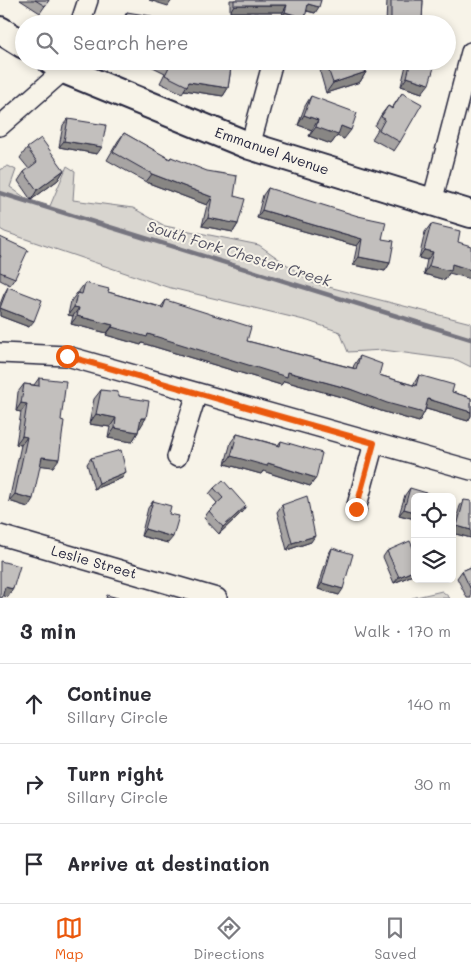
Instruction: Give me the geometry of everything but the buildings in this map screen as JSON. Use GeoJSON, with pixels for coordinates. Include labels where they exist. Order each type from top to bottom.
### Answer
{"type":"FeatureCollection","features":[{"type":"Feature","properties":{"kind":"street"},"geometry":{"type":"LineString","coordinates":[[83,15],[88,0]]}},
{"type":"Feature","properties":{"kind":"street"},"geometry":{"type":"LineString","coordinates":[[0,30],[15,39]]}},
{"type":"Feature","properties":{"kind":"street"},"geometry":{"type":"LineString","coordinates":[[432,202],[471,52]]}},
{"type":"Feature","properties":{"kind":"street"},"geometry":{"type":"LineString","coordinates":[[0,126],[54,70]]}},
{"type":"Feature","properties":{"kind":"street","name":"Emmanuel Avenue"},"geometry":{"type":"LineString","coordinates":[[74,70],[250,146],[471,214]]}},
{"type":"Feature","properties":{"kind":"street"},"geometry":{"type":"LineString","coordinates":[[250,146],[271,70]]}},
{"type":"Feature","properties":{"kind":"street"},"geometry":{"type":"LineString","coordinates":[[0,353],[67,356],[471,470]]}},
{"type":"Feature","properties":{"kind":"street"},"geometry":{"type":"LineString","coordinates":[[178,458],[197,393]]}},
{"type":"Feature","properties":{"kind":"street"},"geometry":{"type":"LineString","coordinates":[[356,509],[374,443]]}},
{"type":"Feature","properties":{"kind":"street","name":"Leslie Street"},"geometry":{"type":"LineString","coordinates":[[0,535],[211,597]]}},
{"type":"Feature","properties":{"kind":"shaded area"},"geometry":{"type":"Polygon","coordinates":[[[8,166],[16,170],[10,187],[27,199],[50,206],[67,166],[75,171],[73,200],[133,208],[165,226],[259,245],[313,283],[471,323],[471,367],[457,360],[383,350],[348,352],[340,332],[308,321],[167,287],[5,232],[0,229],[0,170],[8,166]]]}},
{"type":"Feature","properties":{"kind":"shaded area"},"geometry":{"type":"Polygon","coordinates":[[[442,591],[450,598],[412,598],[442,591]]]}},
{"type":"Feature","properties":{"kind":"waterway","name":"South Fork Chester Creek"},"geometry":{"type":"LineString","coordinates":[[0,193],[471,339]]}},
{"type":"Feature","properties":{"kind":"route"},"geometry":{"type":"LineString","coordinates":[[67,356],[374,443],[356,509]]}}]}
